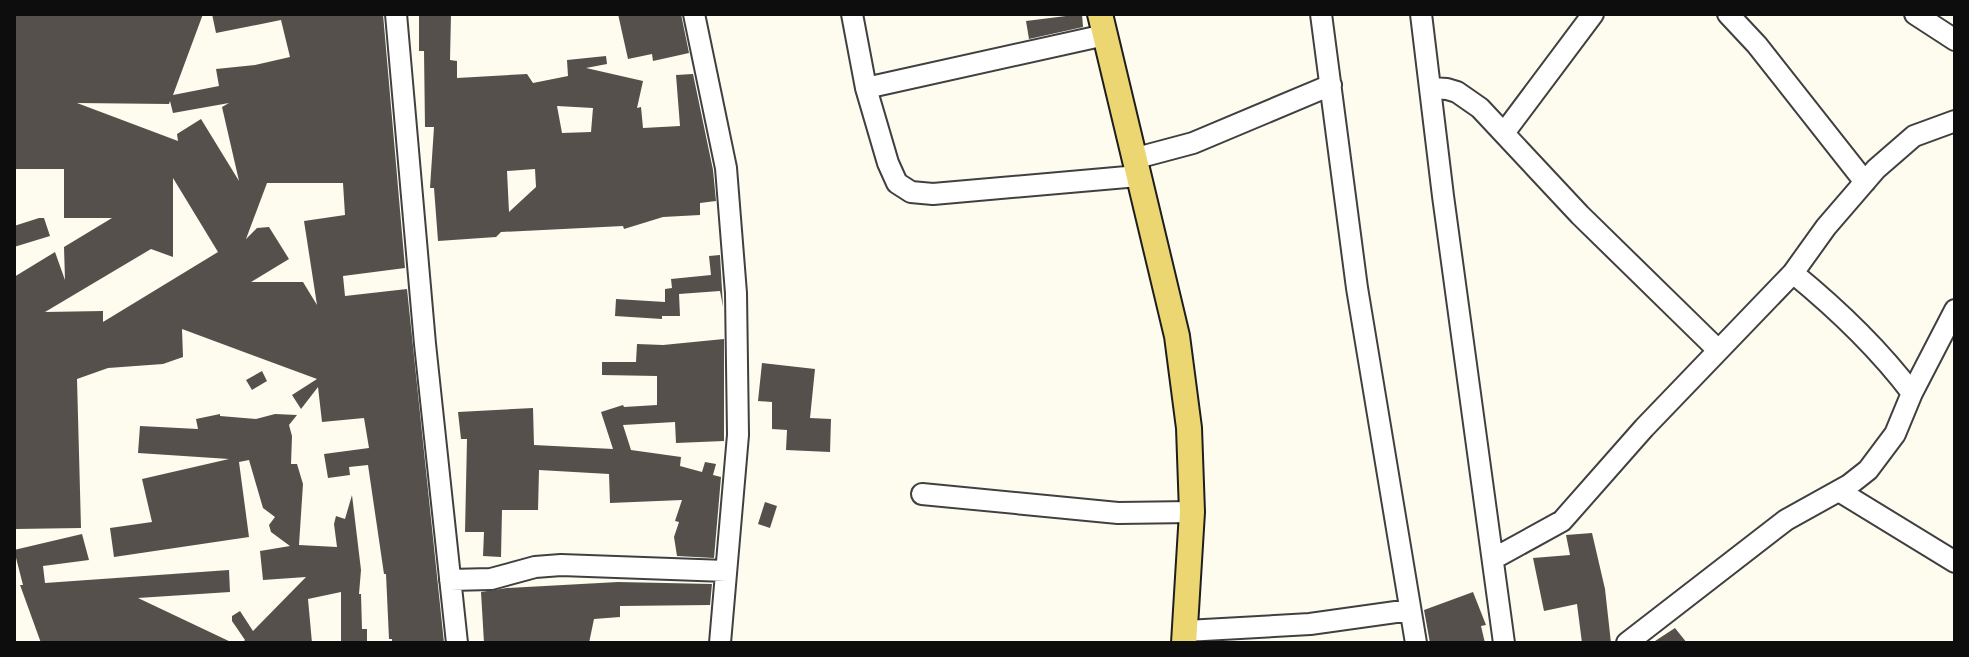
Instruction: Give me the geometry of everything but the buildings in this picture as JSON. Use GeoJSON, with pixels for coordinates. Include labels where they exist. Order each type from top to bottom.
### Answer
{"type":"FeatureCollection","features":[{"type":"Feature","properties":{"kind":"main road"},"geometry":{"type":"LineString","coordinates":[[1102,24],[1177,336],[1189,428],[1192,512],[1185,637]]}},
{"type":"Feature","properties":{"kind":"street"},"geometry":{"type":"LineString","coordinates":[[396,14],[425,344],[457,643]]}},
{"type":"Feature","properties":{"kind":"street"},"geometry":{"type":"LineString","coordinates":[[694,14],[726,168],[736,293],[738,435],[720,643]]}},
{"type":"Feature","properties":{"kind":"street"},"geometry":{"type":"LineString","coordinates":[[852,14],[866,88],[888,163],[897,183],[911,192],[933,194],[1136,167],[1331,85]]}},
{"type":"Feature","properties":{"kind":"street"},"geometry":{"type":"LineString","coordinates":[[1321,14],[1357,288],[1416,643]]}},
{"type":"Feature","properties":{"kind":"street"},"geometry":{"type":"LineString","coordinates":[[1421,14],[1504,643]]}},
{"type":"Feature","properties":{"kind":"street"},"geometry":{"type":"LineString","coordinates":[[1504,133],[1593,14]]}},
{"type":"Feature","properties":{"kind":"street"},"geometry":{"type":"LineString","coordinates":[[1728,14],[1757,45],[1865,182]]}},
{"type":"Feature","properties":{"kind":"street"},"geometry":{"type":"LineString","coordinates":[[1915,14],[1955,40]]}},
{"type":"Feature","properties":{"kind":"street"},"geometry":{"type":"LineString","coordinates":[[866,88],[1102,24]]}},
{"type":"Feature","properties":{"kind":"street"},"geometry":{"type":"LineString","coordinates":[[1430,88],[1447,89],[1465,97],[1718,350]]}},
{"type":"Feature","properties":{"kind":"street"},"geometry":{"type":"LineString","coordinates":[[1493,559],[1562,521],[1793,273],[1826,227],[1898,148],[1914,136],[1955,121]]}},
{"type":"Feature","properties":{"kind":"street"},"geometry":{"type":"LineString","coordinates":[[1793,273],[1877,350],[1912,393]]}},
{"type":"Feature","properties":{"kind":"street"},"geometry":{"type":"LineString","coordinates":[[1627,643],[1786,520],[1839,491],[1868,470],[1882,454],[1904,416],[1912,393],[1955,310]]}},
{"type":"Feature","properties":{"kind":"street"},"geometry":{"type":"LineString","coordinates":[[1839,491],[1955,562]]}},
{"type":"Feature","properties":{"kind":"street"},"geometry":{"type":"LineString","coordinates":[[922,494],[1118,513],[1192,512]]}},
{"type":"Feature","properties":{"kind":"street"},"geometry":{"type":"LineString","coordinates":[[450,580],[491,579],[535,567],[561,565],[726,571]]}},
{"type":"Feature","properties":{"kind":"street"},"geometry":{"type":"LineString","coordinates":[[1185,637],[1410,610]]}}]}
